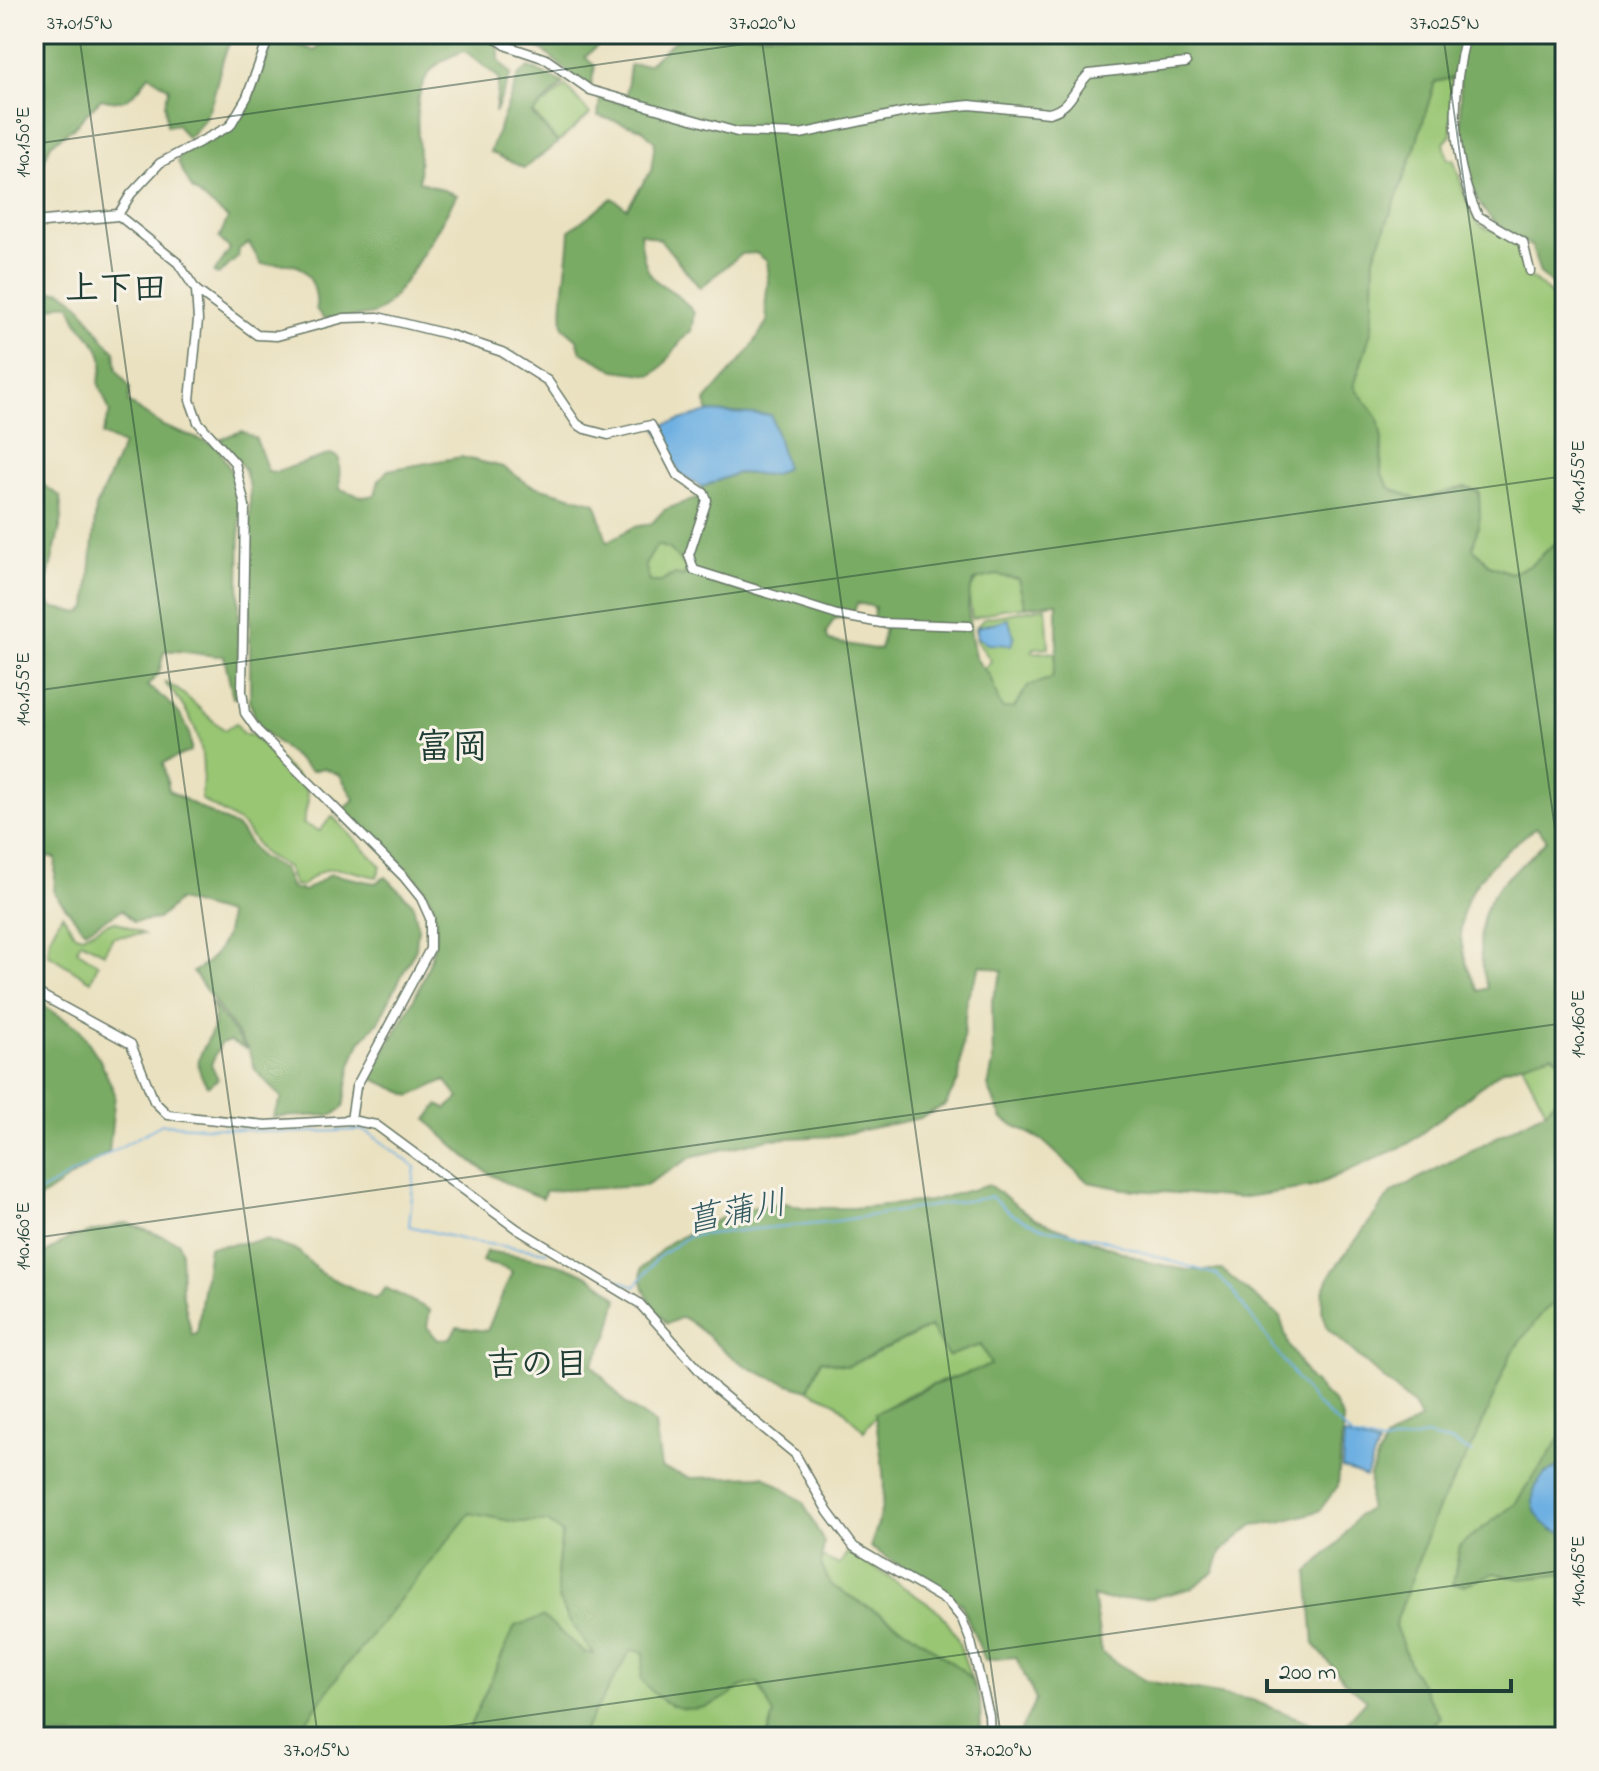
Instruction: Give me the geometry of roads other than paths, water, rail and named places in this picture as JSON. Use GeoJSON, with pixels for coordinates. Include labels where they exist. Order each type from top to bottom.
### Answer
{"type":"FeatureCollection","features":[{"type":"Feature","properties":{"kind":"street"},"geometry":{"type":"LineString","coordinates":[[118,215],[138,184],[160,163],[230,126],[247,97],[270,34]]}},
{"type":"Feature","properties":{"kind":"street"},"geometry":{"type":"LineString","coordinates":[[490,34],[507,46],[546,59],[590,90],[737,132],[779,136],[910,111],[970,105],[1049,113],[1060,110],[1069,102],[1089,74],[1186,63]]}},
{"type":"Feature","properties":{"kind":"street"},"geometry":{"type":"LineString","coordinates":[[1466,34],[1454,90],[1459,160],[1478,216],[1523,242],[1530,271]]}},
{"type":"Feature","properties":{"kind":"street"},"geometry":{"type":"LineString","coordinates":[[34,223],[118,215],[178,263],[196,290],[257,335],[277,336],[344,318],[378,317],[502,352],[548,381],[577,424],[585,429],[608,435],[651,425],[677,475],[704,493],[707,500],[689,555],[694,570],[820,612],[852,619],[891,624],[969,626]]}},
{"type":"Feature","properties":{"kind":"street"},"geometry":{"type":"LineString","coordinates":[[196,290],[198,320],[190,400],[198,422],[235,463],[245,506],[242,691],[245,713],[257,730],[404,877],[421,898],[432,927],[425,961],[356,1087],[351,1120]]}},
{"type":"Feature","properties":{"kind":"street"},"geometry":{"type":"LineString","coordinates":[[34,991],[131,1044],[154,1101],[168,1115],[266,1125],[351,1120],[386,1131],[517,1229],[626,1294],[650,1313],[716,1389],[795,1454],[828,1512],[854,1547],[936,1594],[955,1610],[971,1642],[987,1705],[990,1737]]}},
{"type":"Feature","properties":{"kind":"water"},"geometry":{"type":"Polygon","coordinates":[[[708,412],[771,415],[786,468],[773,475],[737,473],[702,487],[680,474],[656,427],[708,412]]]}},
{"type":"Feature","properties":{"kind":"water"},"geometry":{"type":"Polygon","coordinates":[[[1008,619],[1014,636],[1011,645],[987,644],[977,637],[977,627],[1008,619]]]}},
{"type":"Feature","properties":{"kind":"water"},"geometry":{"type":"Polygon","coordinates":[[[1344,1435],[1378,1446],[1366,1477],[1342,1468],[1344,1435]]]}},
{"type":"Feature","properties":{"kind":"water"},"geometry":{"type":"Polygon","coordinates":[[[1565,1464],[1565,1533],[1540,1519],[1533,1503],[1537,1485],[1543,1476],[1565,1464]]]}},
{"type":"Feature","properties":{"kind":"waterway","name":"菖蒲川"},"geometry":{"type":"LineString","coordinates":[[34,1195],[162,1124],[289,1133],[360,1130],[368,1132],[415,1167],[409,1226],[472,1242],[547,1252]]}},
{"type":"Feature","properties":{"kind":"waterway","name":"菖蒲川"},"geometry":{"type":"LineString","coordinates":[[569,1256],[635,1287],[657,1258],[689,1236],[836,1221],[991,1197],[1011,1214],[1042,1228],[1097,1238],[1217,1275],[1231,1289],[1313,1401],[1353,1437],[1382,1444],[1426,1436],[1452,1442],[1472,1453]]}},
{"type":"Feature","properties":{"kind":"district","name":"上下田"},"geometry":{"type":"Point","coordinates":[116,287]}},
{"type":"Feature","properties":{"kind":"district","name":"富岡"},"geometry":{"type":"Point","coordinates":[452,745]}},
{"type":"Feature","properties":{"kind":"district","name":"吉の目"},"geometry":{"type":"Point","coordinates":[537,1363]}}]}
